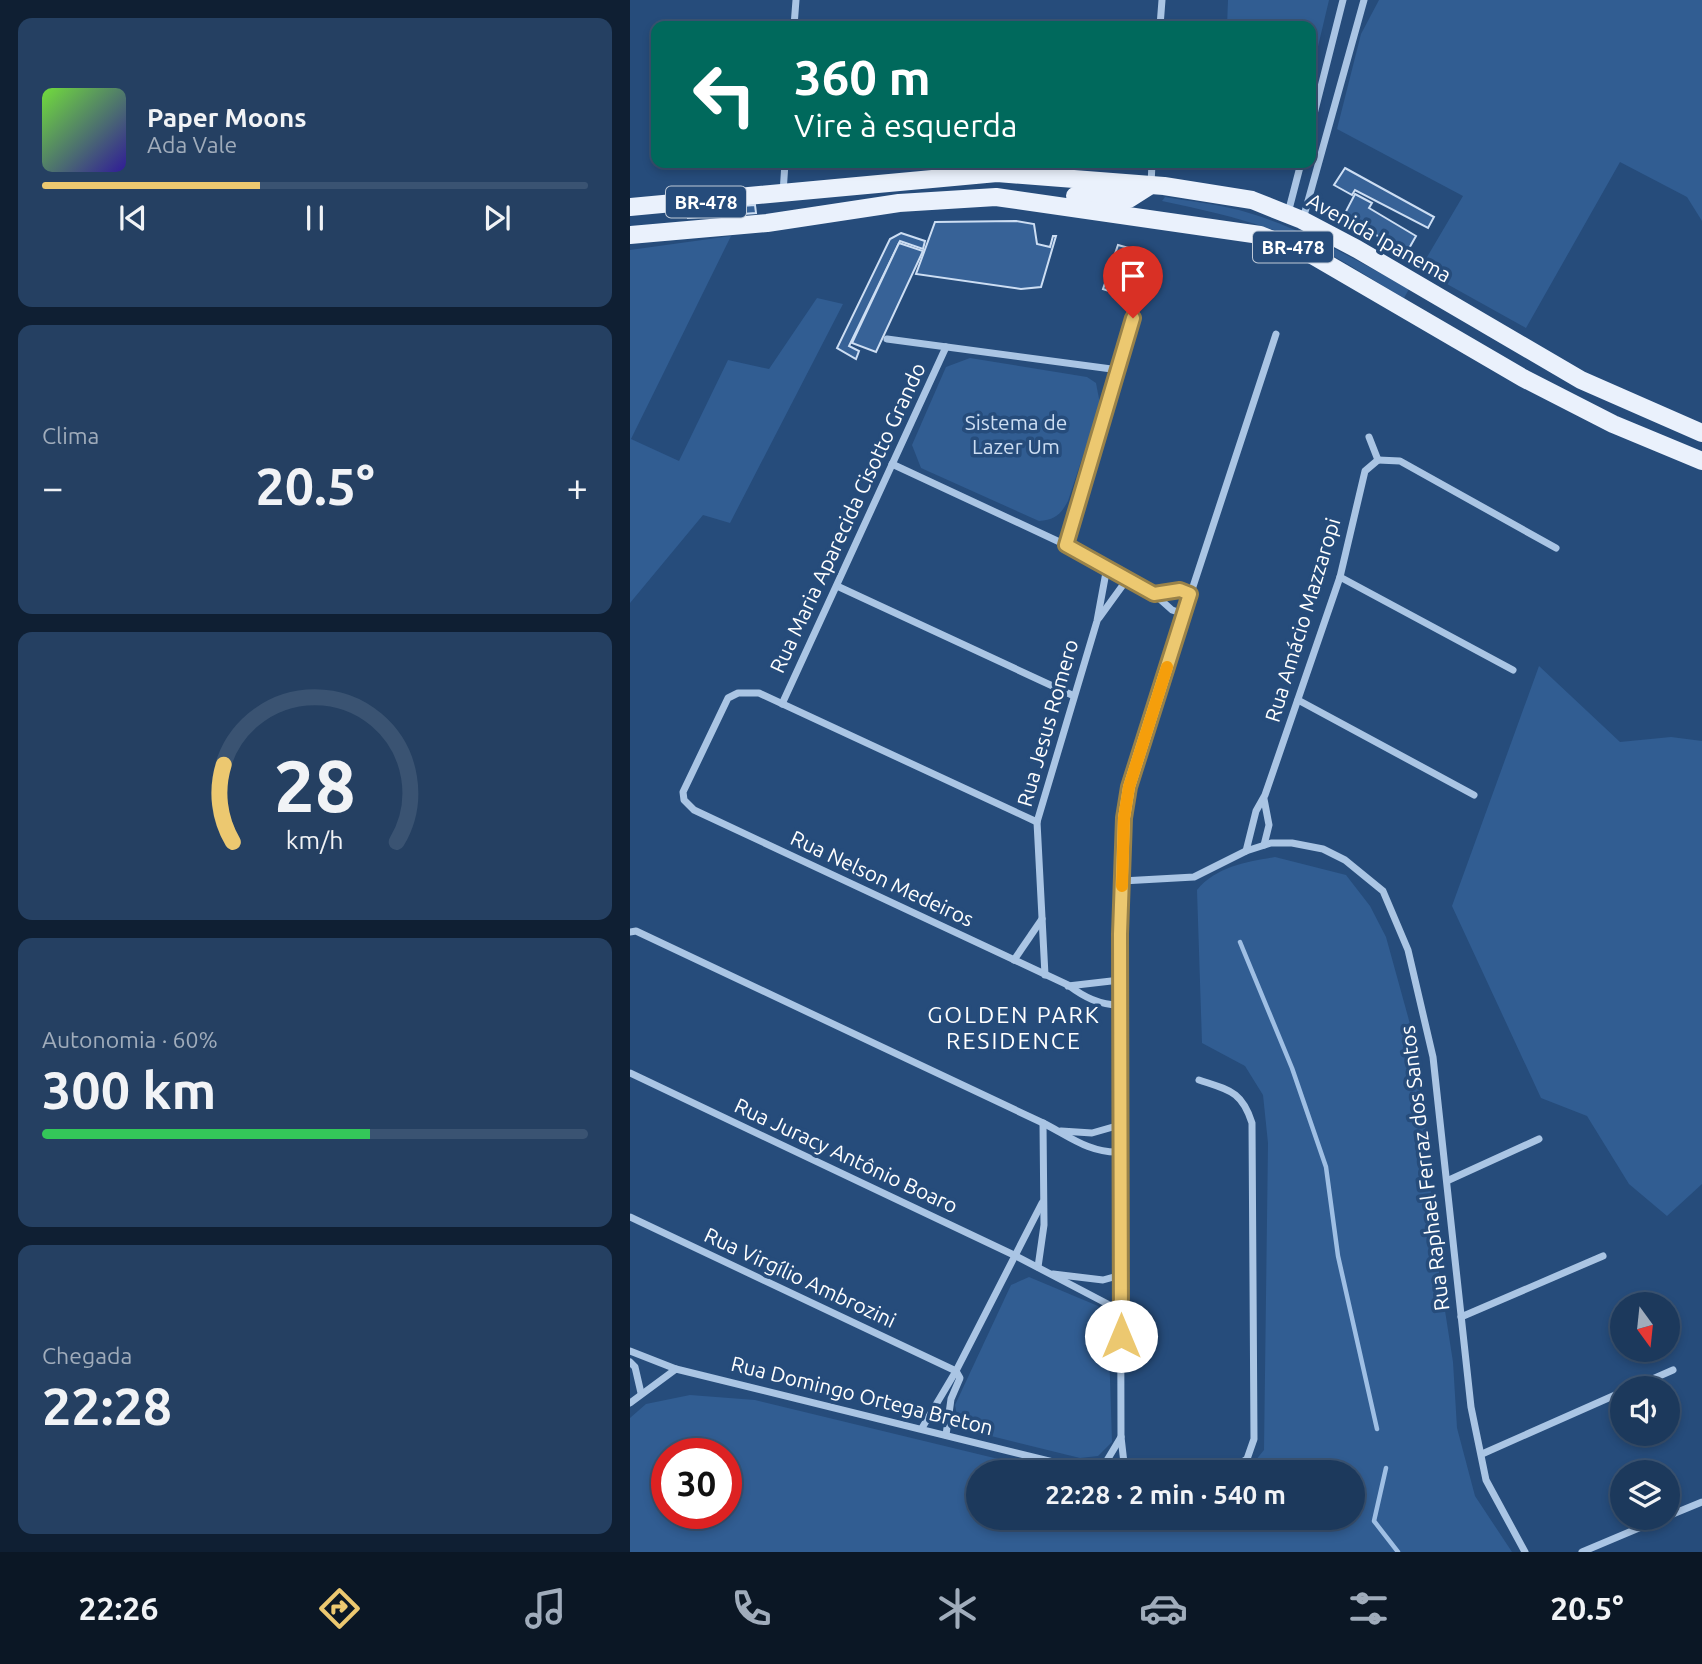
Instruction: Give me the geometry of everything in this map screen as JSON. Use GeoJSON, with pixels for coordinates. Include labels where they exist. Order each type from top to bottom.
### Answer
{"type":"FeatureCollection","features":[{"type":"Feature","properties":{"kind":"main road","name":"Avenida Ipanema"},"geometry":{"type":"LineString","coordinates":[[630,207],[997,173],[1151,186],[1252,200],[1295,217],[1581,380],[1702,433]]}},
{"type":"Feature","properties":{"kind":"main road"},"geometry":{"type":"LineString","coordinates":[[1024,198],[1042,194],[1129,199],[1151,186]]}},
{"type":"Feature","properties":{"kind":"main road"},"geometry":{"type":"LineString","coordinates":[[783,193],[801,209],[837,213]]}},
{"type":"Feature","properties":{"kind":"main road","name":"BR-478"},"geometry":{"type":"LineString","coordinates":[[630,235],[740,226],[928,200],[1024,198],[1260,235],[1290,245],[1523,378],[1614,424],[1702,461]]}},
{"type":"Feature","properties":{"kind":"street"},"geometry":{"type":"LineString","coordinates":[[794,21],[796,0]]}},
{"type":"Feature","properties":{"kind":"street"},"geometry":{"type":"LineString","coordinates":[[1160,21],[1162,0]]}},
{"type":"Feature","properties":{"kind":"street"},"geometry":{"type":"LineString","coordinates":[[1316,106],[1343,0]]}},
{"type":"Feature","properties":{"kind":"street"},"geometry":{"type":"LineString","coordinates":[[1316,151],[1364,0]]}},
{"type":"Feature","properties":{"kind":"street"},"geometry":{"type":"LineString","coordinates":[[783,193],[785,168]]}},
{"type":"Feature","properties":{"kind":"street"},"geometry":{"type":"LineString","coordinates":[[1151,186],[1152,168]]}},
{"type":"Feature","properties":{"kind":"street"},"geometry":{"type":"LineString","coordinates":[[1295,217],[1300,168]]}},
{"type":"Feature","properties":{"kind":"street"},"geometry":{"type":"LineString","coordinates":[[1295,217],[1311,168]]}},
{"type":"Feature","properties":{"kind":"street"},"geometry":{"type":"LineString","coordinates":[[1066,545],[1133,318]]}},
{"type":"Feature","properties":{"kind":"street"},"geometry":{"type":"LineString","coordinates":[[1124,1460],[1121,1437],[1119,1152],[1124,818],[1129,787],[1276,334]]}},
{"type":"Feature","properties":{"kind":"street"},"geometry":{"type":"LineString","coordinates":[[887,340],[1119,370]]}},
{"type":"Feature","properties":{"kind":"street","name":"Rua Maria Aparecida Cisotto Grando"},"geometry":{"type":"LineString","coordinates":[[782,704],[946,347]]}},
{"type":"Feature","properties":{"kind":"street"},"geometry":{"type":"LineString","coordinates":[[1369,438],[1378,460],[1400,461],[1556,548]]}},
{"type":"Feature","properties":{"kind":"street","name":"Rua Amácio Mazzaropi"},"geometry":{"type":"LineString","coordinates":[[1246,850],[1255,811],[1265,795],[1340,577],[1365,471],[1378,460]]}},
{"type":"Feature","properties":{"kind":"street"},"geometry":{"type":"LineString","coordinates":[[892,464],[1066,545],[1129,578],[1172,610],[1184,614]]}},
{"type":"Feature","properties":{"kind":"street","name":"Rua Jesus Romero"},"geometry":{"type":"LineString","coordinates":[[1045,975],[1037,822],[1072,695],[1097,621],[1107,567]]}},
{"type":"Feature","properties":{"kind":"street"},"geometry":{"type":"LineString","coordinates":[[1340,577],[1513,670]]}},
{"type":"Feature","properties":{"kind":"street","name":"Rua Jesus Romero"},"geometry":{"type":"LineString","coordinates":[[1097,621],[1129,578]]}},
{"type":"Feature","properties":{"kind":"street"},"geometry":{"type":"LineString","coordinates":[[838,586],[1072,695]]}},
{"type":"Feature","properties":{"kind":"street"},"geometry":{"type":"LineString","coordinates":[[1154,594],[1180,590],[1190,594]]}},
{"type":"Feature","properties":{"kind":"street","name":"Rua Nelson Medeiros"},"geometry":{"type":"LineString","coordinates":[[782,704],[759,693],[738,693],[723,705],[684,785],[684,800],[694,810],[1068,985],[1096,1002],[1120,1005]]}},
{"type":"Feature","properties":{"kind":"street"},"geometry":{"type":"LineString","coordinates":[[1298,700],[1474,795]]}},
{"type":"Feature","properties":{"kind":"street"},"geometry":{"type":"LineString","coordinates":[[782,704],[1037,822]]}},
{"type":"Feature","properties":{"kind":"street","name":"Rua Amácio Mazzaropi"},"geometry":{"type":"LineString","coordinates":[[1264,845],[1269,832],[1265,795]]}},
{"type":"Feature","properties":{"kind":"street"},"geometry":{"type":"LineString","coordinates":[[1269,832],[1277,839],[1292,843]]}},
{"type":"Feature","properties":{"kind":"street","name":"Rua Raphael Ferraz dos Santos"},"geometry":{"type":"LineString","coordinates":[[1122,881],[1194,877],[1246,850],[1264,845],[1292,843],[1323,849],[1365,873],[1383,891],[1408,950],[1433,1057],[1449,1180],[1471,1407],[1486,1480],[1525,1552]]}},
{"type":"Feature","properties":{"kind":"street"},"geometry":{"type":"LineString","coordinates":[[1014,960],[1043,919]]}},
{"type":"Feature","properties":{"kind":"street"},"geometry":{"type":"LineString","coordinates":[[630,932],[636,931],[1060,1131],[1084,1146],[1101,1152],[1119,1152]]}},
{"type":"Feature","properties":{"kind":"street","name":"Rua Nelson Medeiros"},"geometry":{"type":"LineString","coordinates":[[1068,985],[1120,981]]}},
{"type":"Feature","properties":{"kind":"street","name":"Rua Juracy Antônio Boaro"},"geometry":{"type":"LineString","coordinates":[[630,1073],[1016,1256],[1121,1311]]}},
{"type":"Feature","properties":{"kind":"street"},"geometry":{"type":"LineString","coordinates":[[1199,1080],[1232,1091],[1246,1102],[1252,1123],[1254,1439],[1245,1460]]}},
{"type":"Feature","properties":{"kind":"street"},"geometry":{"type":"LineString","coordinates":[[1042,1270],[1043,1123]]}},
{"type":"Feature","properties":{"kind":"street"},"geometry":{"type":"LineString","coordinates":[[1060,1131],[1092,1133],[1120,1125]]}},
{"type":"Feature","properties":{"kind":"street"},"geometry":{"type":"LineString","coordinates":[[1449,1180],[1539,1139]]}},
{"type":"Feature","properties":{"kind":"street"},"geometry":{"type":"LineString","coordinates":[[922,1428],[956,1371],[1042,1203]]}},
{"type":"Feature","properties":{"kind":"street","name":"Rua Virgílio Ambrozini"},"geometry":{"type":"LineString","coordinates":[[630,1217],[956,1371]]}},
{"type":"Feature","properties":{"kind":"street"},"geometry":{"type":"LineString","coordinates":[[1461,1317],[1603,1256]]}},
{"type":"Feature","properties":{"kind":"street","name":"Rua Juracy Antônio Boaro"},"geometry":{"type":"LineString","coordinates":[[1042,1270],[1082,1279],[1103,1280],[1121,1275]]}},
{"type":"Feature","properties":{"kind":"street","name":"Rua Domingo Ortega Breton"},"geometry":{"type":"LineString","coordinates":[[630,1351],[676,1370],[1047,1460]]}},
{"type":"Feature","properties":{"kind":"street"},"geometry":{"type":"LineString","coordinates":[[630,1362],[635,1367],[641,1393]]}},
{"type":"Feature","properties":{"kind":"street"},"geometry":{"type":"LineString","coordinates":[[630,1403],[676,1370]]}},
{"type":"Feature","properties":{"kind":"street"},"geometry":{"type":"LineString","coordinates":[[1659,1376],[1673,1370]]}},
{"type":"Feature","properties":{"kind":"street"},"geometry":{"type":"LineString","coordinates":[[946,1434],[951,1398],[960,1378],[956,1371]]}},
{"type":"Feature","properties":{"kind":"street"},"geometry":{"type":"LineString","coordinates":[[1482,1454],[1610,1397]]}},
{"type":"Feature","properties":{"kind":"street"},"geometry":{"type":"LineString","coordinates":[[1107,1460],[1121,1437]]}},
{"type":"Feature","properties":{"kind":"street"},"geometry":{"type":"LineString","coordinates":[[1680,1511],[1702,1502]]}},
{"type":"Feature","properties":{"kind":"street"},"geometry":{"type":"LineString","coordinates":[[1582,1552],[1635,1530]]}},
{"type":"Feature","properties":{"kind":"green space"},"geometry":{"type":"Polygon","coordinates":[[[1228,0],[1329,0],[1316,55],[1316,21],[1227,21],[1228,0]]]}},
{"type":"Feature","properties":{"kind":"green space"},"geometry":{"type":"Polygon","coordinates":[[[1379,0],[1702,0],[1702,221],[1687,197],[1620,162],[1526,328],[1420,269],[1463,196],[1337,129],[1361,34],[1379,0]]]}},
{"type":"Feature","properties":{"kind":"green space"},"geometry":{"type":"Polygon","coordinates":[[[1165,197],[1239,210],[1284,225],[1409,289],[1404,298],[1310,244],[1248,222],[1162,201],[1165,197]]]}},
{"type":"Feature","properties":{"kind":"green space"},"geometry":{"type":"Polygon","coordinates":[[[731,236],[631,439],[679,461],[728,360],[769,369],[817,298],[843,304],[730,523],[703,515],[630,603],[630,250],[731,236]]]}},
{"type":"Feature","properties":{"kind":"green space","name":"Sistema de Lazer Um"},"geometry":{"type":"Polygon","coordinates":[[[970,358],[1087,377],[1096,383],[1100,404],[1068,501],[1053,518],[1039,521],[921,468],[912,445],[946,367],[970,358]]]}},
{"type":"Feature","properties":{"kind":"green space"},"geometry":{"type":"Polygon","coordinates":[[[1539,666],[1620,742],[1671,737],[1702,741],[1702,1184],[1667,1216],[1629,1184],[1587,1116],[1541,1098],[1452,906],[1539,666]]]}},
{"type":"Feature","properties":{"kind":"green space"},"geometry":{"type":"Polygon","coordinates":[[[1275,857],[1346,875],[1370,906],[1386,937],[1410,1024],[1424,1113],[1436,1253],[1453,1362],[1457,1428],[1475,1496],[1512,1552],[630,1552],[630,1418],[646,1404],[690,1395],[755,1400],[1002,1460],[966,1460],[966,1530],[1365,1530],[1365,1460],[1256,1460],[1264,1450],[1268,1143],[1263,1095],[1245,1066],[1202,1043],[1197,890],[1214,875],[1243,863],[1275,857]]]}},
{"type":"Feature","properties":{"kind":"green space"},"geometry":{"type":"Polygon","coordinates":[[[1029,1277],[1098,1306],[1108,1316],[1112,1442],[1098,1456],[1080,1458],[971,1431],[958,1420],[955,1405],[1011,1285],[1029,1277]]]}},
{"type":"Feature","properties":{"kind":"building"},"geometry":{"type":"Polygon","coordinates":[[[1345,168],[1434,217],[1428,228],[1355,190],[1352,195],[1334,185],[1345,168]]]}},
{"type":"Feature","properties":{"kind":"building"},"geometry":{"type":"Polygon","coordinates":[[[1355,194],[1372,203],[1369,208],[1416,236],[1407,252],[1343,217],[1355,194]]]}},
{"type":"Feature","properties":{"kind":"building"},"geometry":{"type":"Polygon","coordinates":[[[755,205],[756,213],[688,218],[688,210],[755,205]]]}},
{"type":"Feature","properties":{"kind":"building"},"geometry":{"type":"Polygon","coordinates":[[[1016,221],[1034,224],[1037,244],[1050,247],[1053,236],[1056,236],[1041,287],[1021,289],[916,274],[935,222],[1016,221]]]}},
{"type":"Feature","properties":{"kind":"building"},"geometry":{"type":"Polygon","coordinates":[[[901,233],[925,241],[923,249],[900,241],[849,346],[859,351],[856,359],[837,348],[890,239],[901,233]]]}},
{"type":"Feature","properties":{"kind":"building"},"geometry":{"type":"Polygon","coordinates":[[[899,243],[923,251],[876,352],[852,343],[899,243]]]}},
{"type":"Feature","properties":{"kind":"building"},"geometry":{"type":"Polygon","coordinates":[[[1118,245],[1143,252],[1128,297],[1103,289],[1118,245]]]}},
{"type":"Feature","properties":{"kind":"waterway"},"geometry":{"type":"LineString","coordinates":[[1240,942],[1292,1068],[1326,1167],[1338,1256],[1377,1429]]}},
{"type":"Feature","properties":{"kind":"waterway"},"geometry":{"type":"LineString","coordinates":[[1386,1468],[1374,1521],[1398,1552]]}},
{"type":"Feature","properties":{"kind":"slow traffic"},"geometry":{"type":"LineString","coordinates":[[1122,886],[1124,818],[1129,787],[1167,667]]}},
{"type":"Feature","properties":{"kind":"district","name":"GOLDEN PARK RESIDENCE"},"geometry":{"type":"Point","coordinates":[1014,1028]}},
{"type":"Feature","properties":{"kind":"route"},"geometry":{"type":"LineString","coordinates":[[1121,1336],[1120,957],[1124,818],[1129,787],[1190,594],[1180,590],[1154,594],[1066,545],[1133,318]]}}]}
